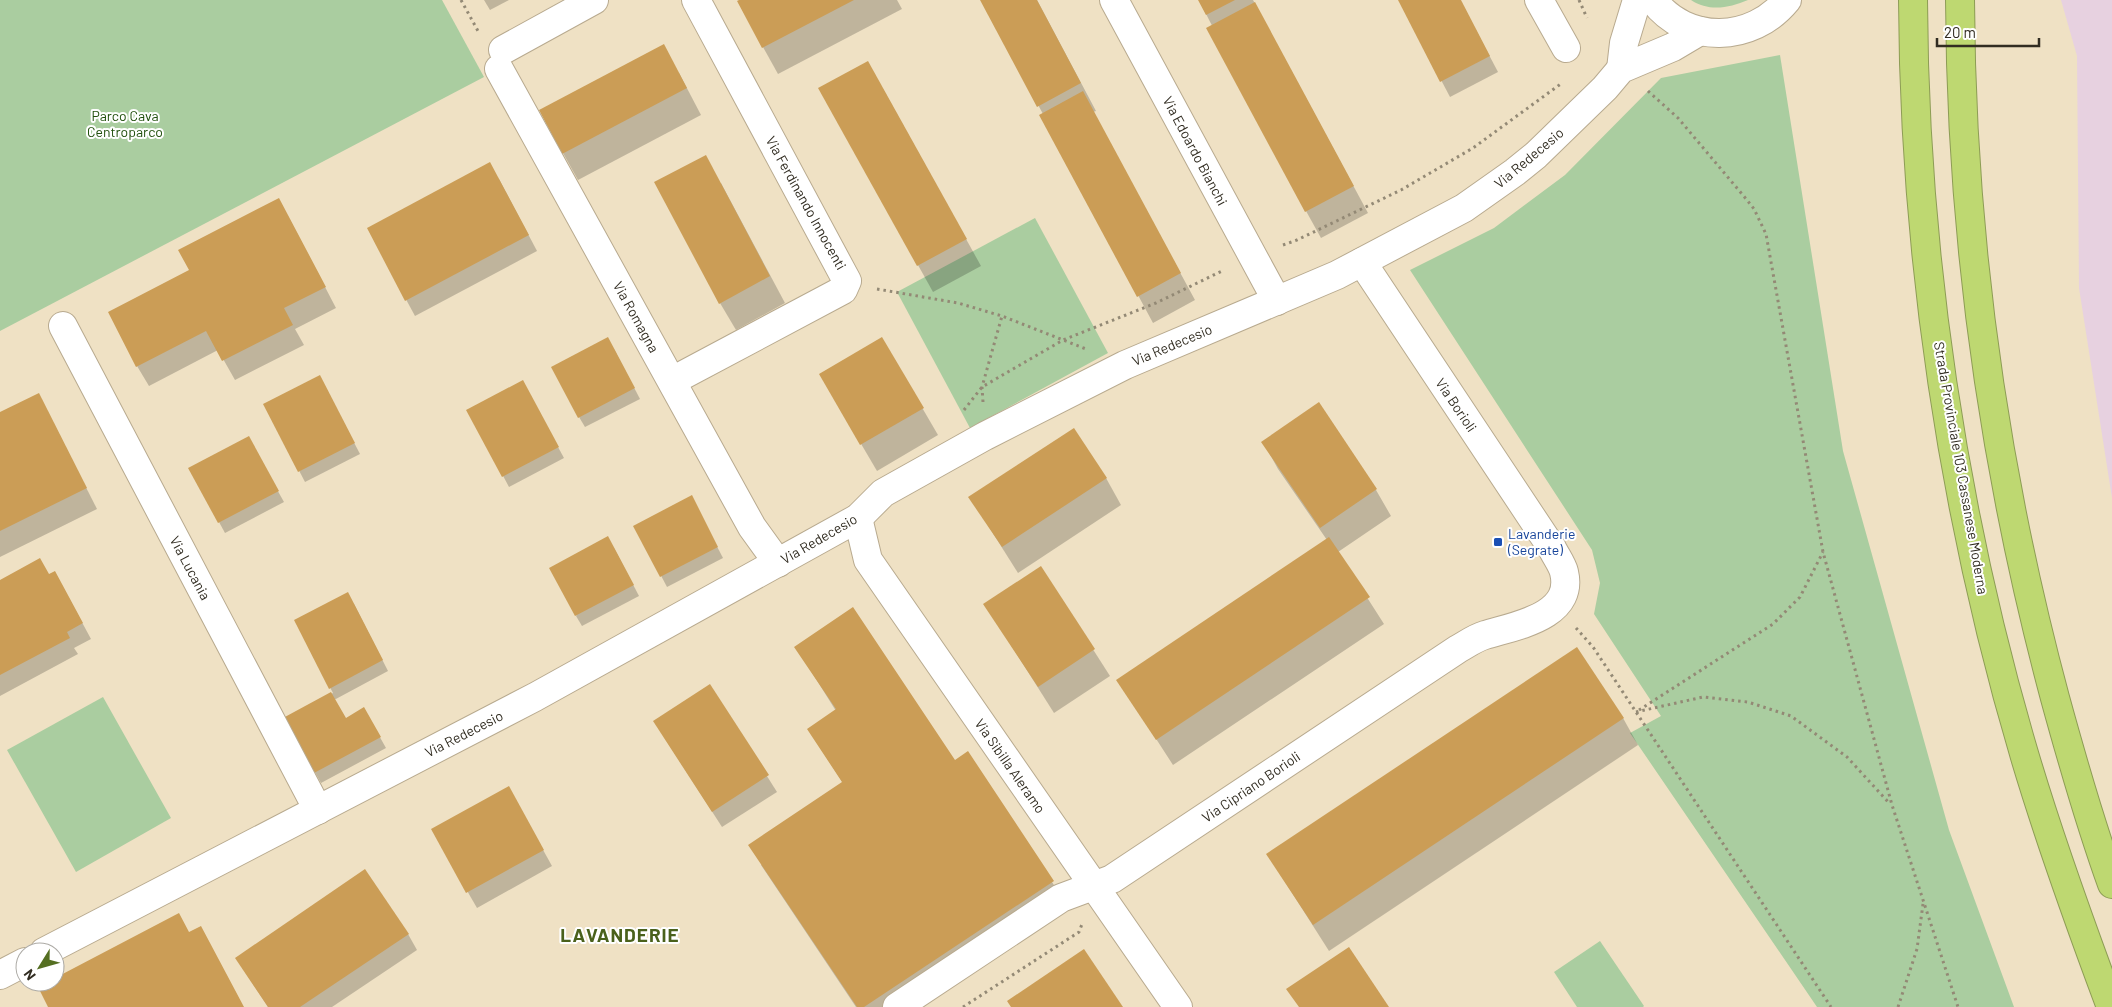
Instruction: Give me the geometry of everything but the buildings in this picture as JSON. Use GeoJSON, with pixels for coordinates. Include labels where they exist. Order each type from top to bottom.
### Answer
{"type":"FeatureCollection","features":[{"type":"Feature","properties":{"kind":"highway","name":"Strada Provinciale 103 Cassanese Moderna"},"geometry":{"type":"LineString","coordinates":[[1913,0],[1918,147],[1933,306],[1950,427],[1970,538],[2025,757],[2077,918],[2111,1007]]}},
{"type":"Feature","properties":{"kind":"highway"},"geometry":{"type":"LineString","coordinates":[[1960,0],[1962,96],[1969,208],[1980,319],[1996,429],[2017,539],[2042,648],[2071,755],[2112,884]]}},
{"type":"Feature","properties":{"kind":"street","name":"Via Romagna"},"geometry":{"type":"LineString","coordinates":[[594,0],[501,59],[672,382],[752,527],[778,563]]}},
{"type":"Feature","properties":{"kind":"street","name":"Via Ferdinando Innocenti"},"geometry":{"type":"LineString","coordinates":[[672,382],[843,290],[847,284],[845,275],[696,0]]}},
{"type":"Feature","properties":{"kind":"street","name":"Via Edoardo Bianchi"},"geometry":{"type":"LineString","coordinates":[[1114,0],[1277,301]]}},
{"type":"Feature","properties":{"kind":"street"},"geometry":{"type":"LineString","coordinates":[[1539,0],[1566,48]]}},
{"type":"Feature","properties":{"kind":"street"},"geometry":{"type":"LineString","coordinates":[[1621,69],[1624,43],[1637,0]]}},
{"type":"Feature","properties":{"kind":"street"},"geometry":{"type":"LineString","coordinates":[[1653,0],[1672,19],[1700,31],[1722,34],[1746,29],[1767,19],[1787,0]]}},
{"type":"Feature","properties":{"kind":"street","name":"Via Redecesio"},"geometry":{"type":"LineString","coordinates":[[63,942],[561,683],[858,518],[883,493],[985,436],[1125,365],[1337,275],[1464,208],[1515,172],[1556,137],[1621,69],[1673,47],[1700,31]]}},
{"type":"Feature","properties":{"kind":"street","name":"Via Borioli"},"geometry":{"type":"LineString","coordinates":[[1362,262],[1552,548],[1564,572],[1562,594],[1555,605]]}},
{"type":"Feature","properties":{"kind":"street","name":"Via Lucania"},"geometry":{"type":"LineString","coordinates":[[63,326],[318,810]]}},
{"type":"Feature","properties":{"kind":"street","name":"Via Sibilla Aleramo"},"geometry":{"type":"LineString","coordinates":[[858,518],[868,560],[1178,1007]]}},
{"type":"Feature","properties":{"kind":"street","name":"Via Cipriano Borioli"},"geometry":{"type":"LineString","coordinates":[[897,1007],[1061,898],[1112,880],[1458,649],[1483,636],[1536,620],[1555,605]]}},
{"type":"Feature","properties":{"kind":"street"},"geometry":{"type":"LineString","coordinates":[[0,975],[15,967]]}},
{"type":"Feature","properties":{"kind":"path"},"geometry":{"type":"LineString","coordinates":[[960,415],[982,387],[1063,340],[1156,303],[1252,256],[1297,240],[1401,190],[1473,148],[1568,78]]}},
{"type":"Feature","properties":{"kind":"path"},"geometry":{"type":"LineString","coordinates":[[1647,91],[1678,118],[1747,200],[1754,209],[1766,234],[1823,552],[1892,805],[1958,1007]]}},
{"type":"Feature","properties":{"kind":"path"},"geometry":{"type":"LineString","coordinates":[[847,284],[958,303],[1002,316],[1125,365]]}},
{"type":"Feature","properties":{"kind":"path"},"geometry":{"type":"LineString","coordinates":[[985,436],[982,387],[1002,316]]}},
{"type":"Feature","properties":{"kind":"path"},"geometry":{"type":"LineString","coordinates":[[1636,712],[1774,624],[1800,597],[1823,552]]}},
{"type":"Feature","properties":{"kind":"path"},"geometry":{"type":"LineString","coordinates":[[1555,605],[1592,647],[1831,1007]]}},
{"type":"Feature","properties":{"kind":"path"},"geometry":{"type":"LineString","coordinates":[[1636,712],[1703,697],[1748,702],[1791,716],[1847,758],[1892,805]]}},
{"type":"Feature","properties":{"kind":"path"},"geometry":{"type":"LineString","coordinates":[[1898,1007],[1918,949],[1923,903]]}},
{"type":"Feature","properties":{"kind":"shaded area"},"geometry":{"type":"Polygon","coordinates":[[[2061,0],[2112,0],[2112,498],[2079,288],[2077,56],[2061,0]]]}},
{"type":"Feature","properties":{"kind":"green space","name":"Parco Cava Centroparco"},"geometry":{"type":"Polygon","coordinates":[[[0,0],[442,0],[484,77],[0,331],[0,0]]]}},
{"type":"Feature","properties":{"kind":"green space"},"geometry":{"type":"Polygon","coordinates":[[[1691,0],[1748,0],[1719,8],[1698,4],[1691,0]]]}},
{"type":"Feature","properties":{"kind":"green space"},"geometry":{"type":"Polygon","coordinates":[[[1780,55],[1843,451],[1949,830],[2014,1007],[1817,1007],[1630,733],[1661,716],[1594,614],[1600,583],[1592,550],[1410,270],[1494,228],[1565,175],[1661,78],[1780,55]]]}},
{"type":"Feature","properties":{"kind":"green space"},"geometry":{"type":"Polygon","coordinates":[[[1035,218],[1108,353],[970,428],[897,292],[1035,218]]]}},
{"type":"Feature","properties":{"kind":"green space"},"geometry":{"type":"Polygon","coordinates":[[[103,697],[171,818],[76,872],[7,750],[103,697]]]}},
{"type":"Feature","properties":{"kind":"green space"},"geometry":{"type":"Polygon","coordinates":[[[1600,941],[1643,1007],[1577,1007],[1554,972],[1600,941]]]}},
{"type":"Feature","properties":{"kind":"place","name":"Lavanderie (Segrate)"},"geometry":{"type":"Point","coordinates":[1498,542]}},
{"type":"Feature","properties":{"kind":"district","name":"LAVANDERIE"},"geometry":{"type":"Point","coordinates":[620,935]}}]}
